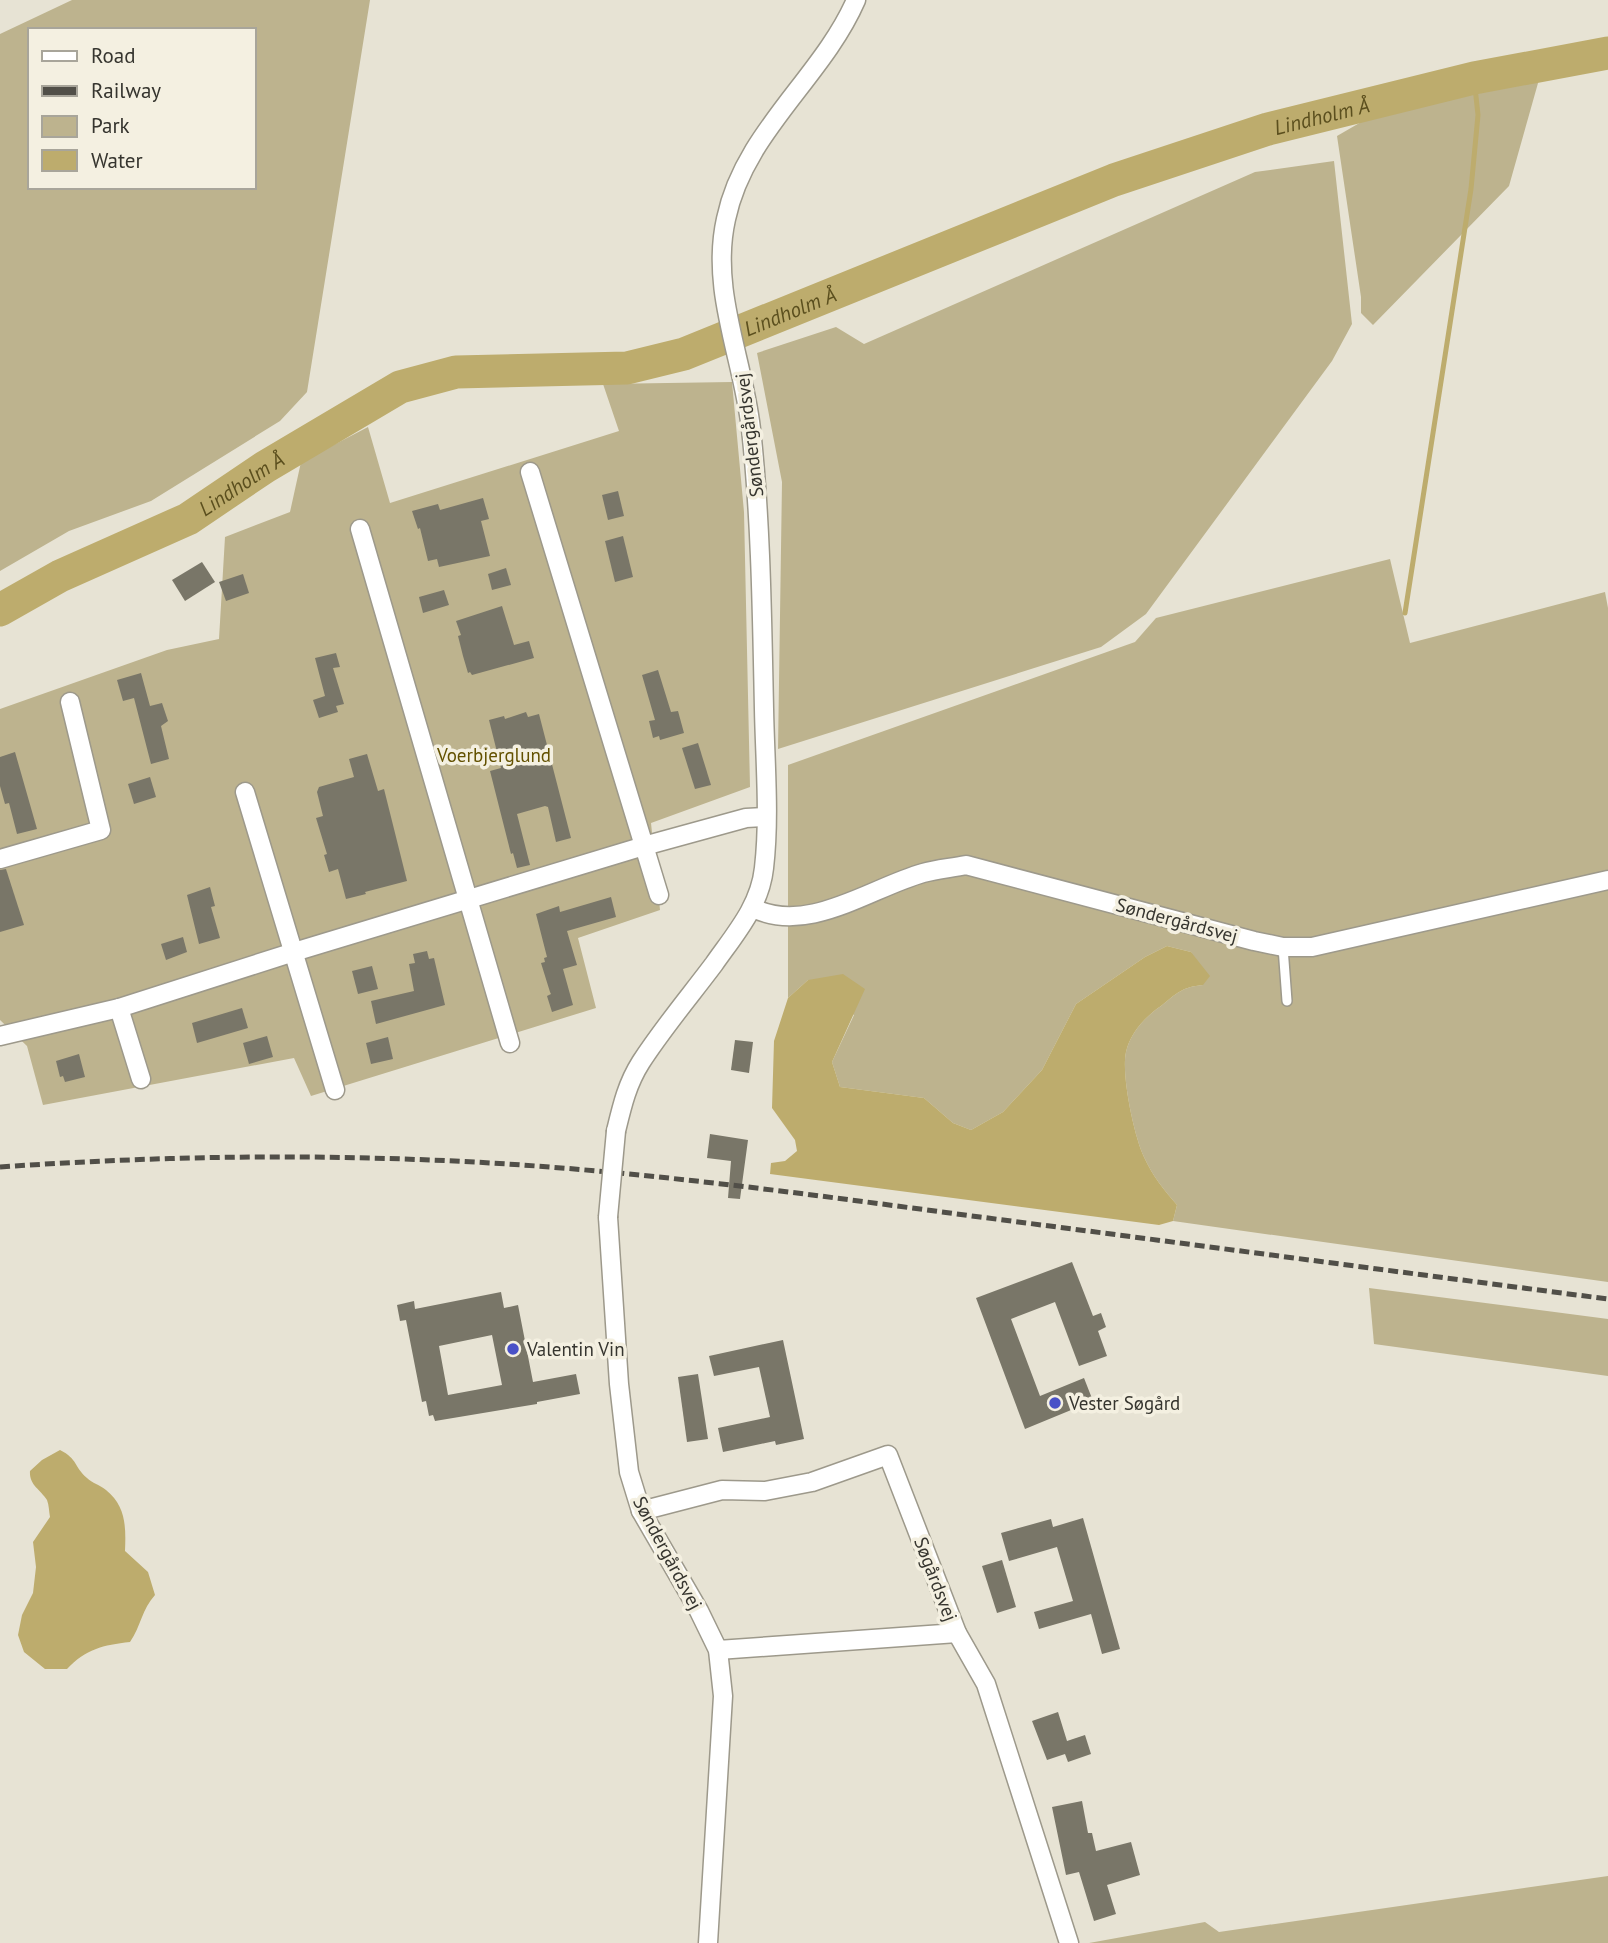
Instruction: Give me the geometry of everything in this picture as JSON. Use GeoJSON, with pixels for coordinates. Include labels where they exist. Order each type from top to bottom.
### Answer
{"type":"FeatureCollection","features":[{"type":"Feature","properties":{"kind":"street","name":"Søndergårdsvej"},"geometry":{"type":"LineString","coordinates":[[708,1943],[723,1696],[718,1650],[699,1611],[641,1511],[629,1472],[619,1384],[608,1217],[616,1131],[625,1094],[640,1064],[753,908],[760,892],[765,867],[761,579],[752,438],[741,367],[721,278],[721,248],[726,217],[734,188],[751,153],[833,41],[856,0]]}},
{"type":"Feature","properties":{"kind":"street"},"geometry":{"type":"LineString","coordinates":[[530,472],[659,895]]}},
{"type":"Feature","properties":{"kind":"street"},"geometry":{"type":"LineString","coordinates":[[360,529],[510,1043]]}},
{"type":"Feature","properties":{"kind":"street"},"geometry":{"type":"LineString","coordinates":[[0,859],[101,830],[70,702]]}},
{"type":"Feature","properties":{"kind":"street"},"geometry":{"type":"LineString","coordinates":[[245,792],[335,1090]]}},
{"type":"Feature","properties":{"kind":"street"},"geometry":{"type":"LineString","coordinates":[[0,1036],[119,1007],[644,846],[746,818],[766,817]]}},
{"type":"Feature","properties":{"kind":"street","name":"Søndergårdsvej"},"geometry":{"type":"LineString","coordinates":[[753,908],[794,918],[814,914],[924,872],[966,865],[1283,947],[1312,947],[1608,880]]}},
{"type":"Feature","properties":{"kind":"street"},"geometry":{"type":"LineString","coordinates":[[119,1007],[141,1079]]}},
{"type":"Feature","properties":{"kind":"street","name":"Søgårdsvej"},"geometry":{"type":"LineString","coordinates":[[641,1511],[722,1490],[765,1491],[812,1482],[888,1455],[957,1633],[986,1684],[1069,1943]]}},
{"type":"Feature","properties":{"kind":"street"},"geometry":{"type":"LineString","coordinates":[[718,1650],[957,1633]]}},
{"type":"Feature","properties":{"kind":"lane"},"geometry":{"type":"LineString","coordinates":[[1283,947],[1287,1001]]}},
{"type":"Feature","properties":{"kind":"green space"},"geometry":{"type":"Polygon","coordinates":[[[72,0],[370,0],[307,392],[280,421],[151,501],[69,531],[0,571],[0,34],[72,0]]]}},
{"type":"Feature","properties":{"kind":"green space"},"geometry":{"type":"Polygon","coordinates":[[[1540,76],[1509,186],[1373,325],[1361,313],[1361,297],[1337,136],[1375,114],[1540,76]]]}},
{"type":"Feature","properties":{"kind":"green space"},"geometry":{"type":"Polygon","coordinates":[[[1334,161],[1352,324],[1332,361],[1146,614],[1101,647],[778,749],[782,482],[757,353],[836,327],[864,344],[1255,172],[1334,161]]]}},
{"type":"Feature","properties":{"kind":"green space","name":"Voerbjerglund"},"geometry":{"type":"Polygon","coordinates":[[[732,382],[744,512],[750,787],[651,823],[660,910],[578,938],[596,1008],[311,1096],[294,1058],[43,1105],[27,1046],[0,1020],[0,709],[167,650],[219,639],[225,537],[290,512],[301,462],[368,427],[390,503],[619,431],[603,384],[732,382]]]}},
{"type":"Feature","properties":{"kind":"green space"},"geometry":{"type":"Polygon","coordinates":[[[1390,559],[1410,643],[1605,592],[1608,608],[1608,1282],[1173,1221],[1177,1205],[1151,1170],[1136,1135],[1129,1105],[1125,1062],[1131,1038],[1144,1020],[1180,991],[1203,985],[1191,952],[1167,946],[1145,957],[1076,1004],[1042,1070],[1003,1112],[971,1130],[953,1123],[924,1098],[840,1087],[832,1062],[854,1015],[808,980],[788,998],[788,765],[1135,642],[1156,618],[1390,559]]]}},
{"type":"Feature","properties":{"kind":"green space"},"geometry":{"type":"Polygon","coordinates":[[[1369,1288],[1608,1319],[1608,1376],[1374,1344],[1369,1288]]]}},
{"type":"Feature","properties":{"kind":"green space"},"geometry":{"type":"Polygon","coordinates":[[[1608,1876],[1608,1943],[1089,1943],[1205,1922],[1219,1932],[1608,1876]]]}},
{"type":"Feature","properties":{"kind":"water"},"geometry":{"type":"Polygon","coordinates":[[[1167,946],[1191,952],[1210,976],[1203,985],[1190,987],[1176,994],[1144,1020],[1131,1038],[1126,1052],[1125,1075],[1129,1105],[1144,1157],[1177,1205],[1173,1221],[1159,1225],[770,1174],[771,1163],[785,1161],[797,1151],[795,1140],[772,1108],[774,1041],[788,998],[808,980],[843,974],[865,989],[832,1062],[840,1087],[924,1098],[953,1123],[971,1130],[1003,1112],[1042,1070],[1076,1004],[1145,957],[1167,946]]]}},
{"type":"Feature","properties":{"kind":"water"},"geometry":{"type":"Polygon","coordinates":[[[60,1450],[73,1460],[87,1478],[106,1490],[118,1503],[125,1525],[125,1551],[148,1572],[155,1595],[130,1642],[96,1649],[67,1669],[45,1669],[24,1652],[18,1635],[22,1615],[33,1593],[36,1567],[33,1542],[50,1517],[47,1500],[33,1483],[30,1471],[42,1460],[60,1450]]]}},
{"type":"Feature","properties":{"kind":"building"},"geometry":{"type":"Polygon","coordinates":[[[618,491],[624,516],[608,520],[602,495],[618,491]]]}},
{"type":"Feature","properties":{"kind":"building"},"geometry":{"type":"Polygon","coordinates":[[[483,498],[489,519],[481,521],[490,556],[439,567],[437,559],[428,561],[420,528],[418,529],[412,511],[438,504],[440,510],[483,498]]]}},
{"type":"Feature","properties":{"kind":"building"},"geometry":{"type":"Polygon","coordinates":[[[623,536],[633,577],[615,582],[605,541],[623,536]]]}},
{"type":"Feature","properties":{"kind":"building"},"geometry":{"type":"Polygon","coordinates":[[[202,562],[215,582],[185,601],[172,580],[202,562]]]}},
{"type":"Feature","properties":{"kind":"building"},"geometry":{"type":"Polygon","coordinates":[[[506,568],[511,585],[492,590],[488,574],[506,568]]]}},
{"type":"Feature","properties":{"kind":"building"},"geometry":{"type":"Polygon","coordinates":[[[243,574],[249,593],[226,601],[219,582],[243,574]]]}},
{"type":"Feature","properties":{"kind":"building"},"geometry":{"type":"Polygon","coordinates":[[[444,590],[449,605],[423,613],[419,597],[444,590]]]}},
{"type":"Feature","properties":{"kind":"building"},"geometry":{"type":"Polygon","coordinates":[[[502,606],[514,645],[529,641],[534,658],[472,675],[468,673],[456,621],[502,606]]]}},
{"type":"Feature","properties":{"kind":"building"},"geometry":{"type":"Polygon","coordinates":[[[336,653],[340,667],[333,668],[344,704],[336,706],[338,712],[319,718],[313,700],[325,696],[315,658],[336,653]]]}},
{"type":"Feature","properties":{"kind":"building"},"geometry":{"type":"Polygon","coordinates":[[[658,670],[671,712],[678,711],[684,733],[660,740],[659,736],[653,738],[649,721],[655,720],[642,675],[658,670]]]}},
{"type":"Feature","properties":{"kind":"building"},"geometry":{"type":"Polygon","coordinates":[[[141,673],[150,706],[162,703],[168,721],[161,726],[169,759],[151,764],[134,698],[123,701],[117,680],[141,673]]]}},
{"type":"Feature","properties":{"kind":"building"},"geometry":{"type":"Polygon","coordinates":[[[526,712],[528,717],[539,714],[571,838],[556,842],[548,807],[517,814],[530,865],[517,868],[490,771],[501,768],[489,720],[504,716],[505,719],[526,712]]]}},
{"type":"Feature","properties":{"kind":"building"},"geometry":{"type":"Polygon","coordinates":[[[698,743],[711,785],[695,789],[682,748],[698,743]]]}},
{"type":"Feature","properties":{"kind":"building"},"geometry":{"type":"Polygon","coordinates":[[[15,752],[37,829],[17,834],[9,803],[5,804],[0,786],[0,757],[15,752]]]}},
{"type":"Feature","properties":{"kind":"building"},"geometry":{"type":"Polygon","coordinates":[[[367,754],[378,791],[384,789],[407,881],[346,899],[338,869],[329,872],[324,855],[327,854],[316,818],[323,816],[317,792],[319,787],[354,777],[349,759],[367,754]]]}},
{"type":"Feature","properties":{"kind":"building"},"geometry":{"type":"Polygon","coordinates":[[[150,777],[156,797],[134,804],[128,784],[150,777]]]}},
{"type":"Feature","properties":{"kind":"building"},"geometry":{"type":"Polygon","coordinates":[[[6,869],[24,925],[0,932],[0,870],[6,869]]]}},
{"type":"Feature","properties":{"kind":"building"},"geometry":{"type":"Polygon","coordinates":[[[210,887],[215,906],[211,907],[220,938],[199,944],[187,895],[210,887]]]}},
{"type":"Feature","properties":{"kind":"building"},"geometry":{"type":"Polygon","coordinates":[[[611,897],[616,917],[567,931],[577,965],[563,969],[573,1005],[552,1012],[547,996],[551,994],[541,963],[545,962],[544,958],[547,957],[536,914],[559,906],[560,912],[611,897]]]}},
{"type":"Feature","properties":{"kind":"building"},"geometry":{"type":"Polygon","coordinates":[[[183,937],[187,952],[166,960],[161,944],[183,937]]]}},
{"type":"Feature","properties":{"kind":"building"},"geometry":{"type":"Polygon","coordinates":[[[427,951],[429,959],[434,958],[445,1005],[376,1024],[371,1001],[414,991],[409,964],[415,963],[413,954],[427,951]]]}},
{"type":"Feature","properties":{"kind":"building"},"geometry":{"type":"Polygon","coordinates":[[[372,966],[378,989],[358,994],[352,971],[372,966]]]}},
{"type":"Feature","properties":{"kind":"building"},"geometry":{"type":"Polygon","coordinates":[[[242,1008],[248,1028],[197,1043],[192,1023],[242,1008]]]}},
{"type":"Feature","properties":{"kind":"building"},"geometry":{"type":"Polygon","coordinates":[[[267,1036],[273,1057],[249,1064],[243,1043],[267,1036]]]}},
{"type":"Feature","properties":{"kind":"building"},"geometry":{"type":"Polygon","coordinates":[[[388,1037],[393,1059],[371,1064],[366,1043],[388,1037]]]}},
{"type":"Feature","properties":{"kind":"building"},"geometry":{"type":"Polygon","coordinates":[[[735,1040],[753,1042],[749,1073],[731,1070],[735,1040]]]}},
{"type":"Feature","properties":{"kind":"building"},"geometry":{"type":"Polygon","coordinates":[[[79,1054],[85,1077],[65,1082],[63,1076],[60,1077],[56,1061],[79,1054]]]}},
{"type":"Feature","properties":{"kind":"building"},"geometry":{"type":"Polygon","coordinates":[[[710,1134],[748,1140],[740,1199],[728,1198],[731,1161],[707,1158],[710,1134]]]}},
{"type":"Feature","properties":{"kind":"building"},"geometry":{"type":"Polygon","coordinates":[[[1072,1262],[1093,1316],[1101,1313],[1106,1327],[1098,1331],[1107,1356],[1079,1366],[1055,1302],[1011,1319],[1040,1396],[1084,1378],[1093,1401],[1025,1429],[976,1298],[1072,1262]]]}},
{"type":"Feature","properties":{"kind":"building"},"geometry":{"type":"Polygon","coordinates":[[[501,1292],[504,1308],[518,1305],[533,1382],[576,1374],[580,1394],[435,1421],[433,1415],[429,1416],[426,1401],[422,1402],[406,1320],[400,1321],[397,1305],[414,1301],[415,1309],[501,1292]],[[492,1335],[439,1346],[448,1395],[502,1385],[492,1335]]]}},
{"type":"Feature","properties":{"kind":"building"},"geometry":{"type":"Polygon","coordinates":[[[783,1340],[804,1439],[776,1445],[775,1441],[723,1452],[718,1428],[770,1417],[759,1367],[714,1376],[709,1356],[783,1340]]]}},
{"type":"Feature","properties":{"kind":"building"},"geometry":{"type":"Polygon","coordinates":[[[698,1374],[708,1439],[687,1442],[678,1377],[698,1374]]]}},
{"type":"Feature","properties":{"kind":"building"},"geometry":{"type":"Polygon","coordinates":[[[1083,1518],[1120,1649],[1102,1654],[1091,1614],[1039,1629],[1034,1612],[1073,1601],[1057,1547],[1009,1561],[1001,1533],[1051,1519],[1053,1527],[1083,1518]]]}},
{"type":"Feature","properties":{"kind":"building"},"geometry":{"type":"Polygon","coordinates":[[[1002,1560],[1016,1607],[997,1613],[982,1566],[1002,1560]]]}},
{"type":"Feature","properties":{"kind":"building"},"geometry":{"type":"Polygon","coordinates":[[[1058,1712],[1067,1741],[1085,1735],[1091,1754],[1068,1762],[1065,1754],[1047,1760],[1032,1721],[1058,1712]]]}},
{"type":"Feature","properties":{"kind":"building"},"geometry":{"type":"Polygon","coordinates":[[[1082,1801],[1088,1833],[1092,1833],[1096,1851],[1131,1842],[1140,1875],[1107,1885],[1116,1914],[1094,1921],[1079,1872],[1066,1875],[1052,1807],[1082,1801]]]}},
{"type":"Feature","properties":{"kind":"waterway","name":"Lindholm Å"},"geometry":{"type":"LineString","coordinates":[[0,610],[60,576],[188,519],[265,467],[400,387],[456,372],[627,368],[684,354],[1114,180],[1268,129],[1474,78],[1608,53]]}},
{"type":"Feature","properties":{"kind":"waterway"},"geometry":{"type":"LineString","coordinates":[[1405,613],[1471,189],[1478,115],[1474,78]]}},
{"type":"Feature","properties":{"kind":"railway"},"geometry":{"type":"LineString","coordinates":[[0,1167],[269,1157],[376,1158],[568,1168],[775,1190],[1608,1299]]}},
{"type":"Feature","properties":{"kind":"place","name":"Valentin Vin"},"geometry":{"type":"Point","coordinates":[513,1349]}},
{"type":"Feature","properties":{"kind":"place","name":"Vester Søgård"},"geometry":{"type":"Point","coordinates":[1055,1403]}}]}
